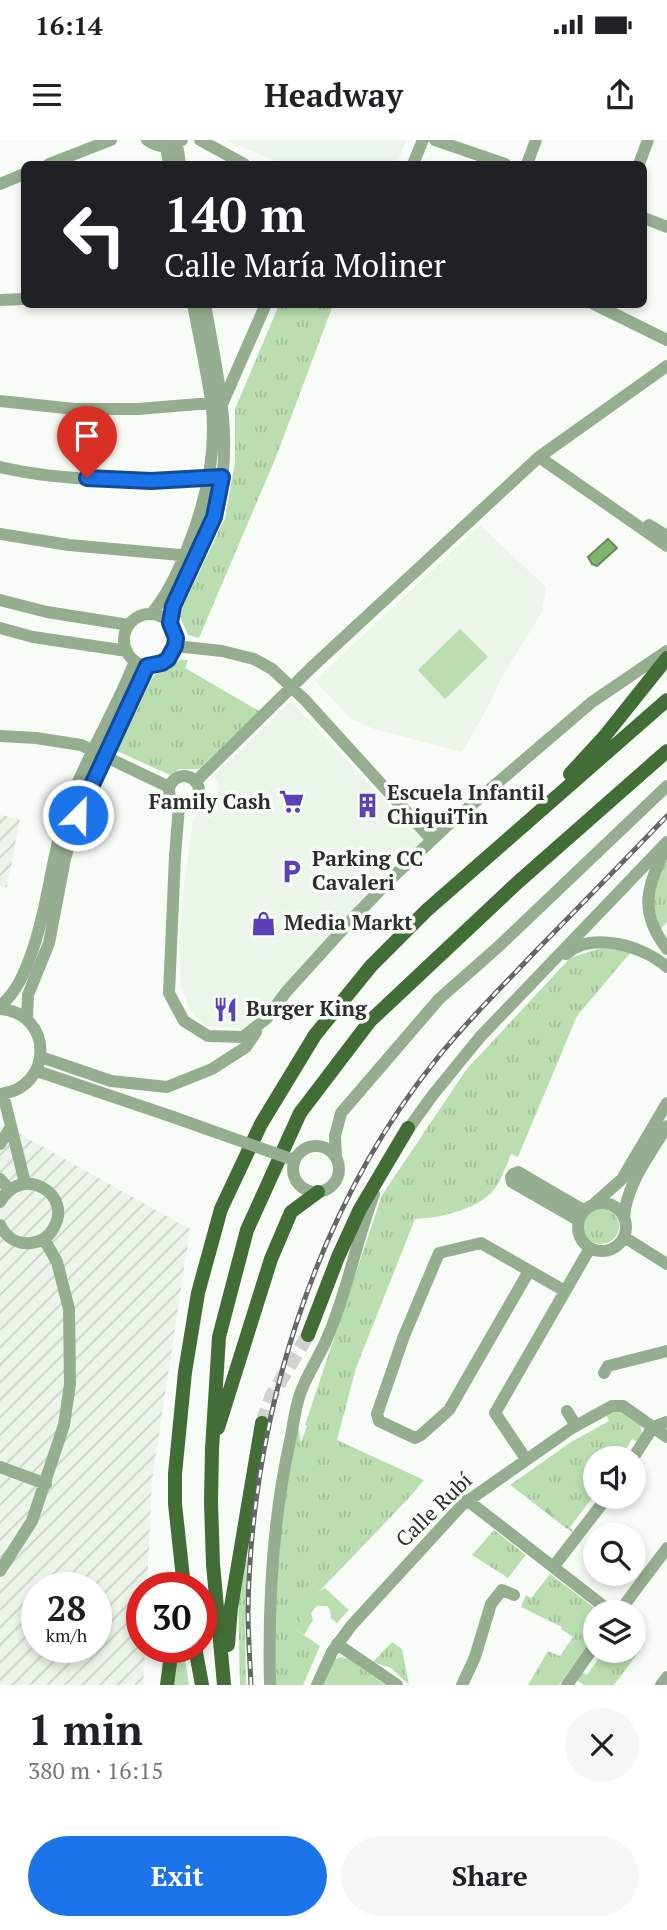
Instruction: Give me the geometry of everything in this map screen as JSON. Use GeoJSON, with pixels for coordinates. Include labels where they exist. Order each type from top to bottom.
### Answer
{"type":"FeatureCollection","features":[{"type":"Feature","properties":{"kind":"main road"},"geometry":{"type":"LineString","coordinates":[[519,829],[604,737],[667,659]]}},
{"type":"Feature","properties":{"kind":"main road"},"geometry":{"type":"LineString","coordinates":[[173,1572],[176,1447],[198,1293],[221,1209],[261,1124],[315,1035],[371,966],[427,910],[667,699]]}},
{"type":"Feature","properties":{"kind":"main road"},"geometry":{"type":"LineString","coordinates":[[225,1685],[213,1564],[212,1449],[219,1337],[247,1230],[300,1113],[370,1021],[517,883],[667,751]]}},
{"type":"Feature","properties":{"kind":"main road"},"geometry":{"type":"LineString","coordinates":[[309,1335],[338,1257],[360,1209],[408,1128]]}},
{"type":"Feature","properties":{"kind":"main road"},"geometry":{"type":"LineString","coordinates":[[212,1449],[271,1259],[291,1212],[318,1192]]}},
{"type":"Feature","properties":{"kind":"main road"},"geometry":{"type":"LineString","coordinates":[[225,1685],[231,1607],[262,1423]]}},
{"type":"Feature","properties":{"kind":"main road"},"geometry":{"type":"LineString","coordinates":[[175,1504],[182,1572]]}},
{"type":"Feature","properties":{"kind":"main road"},"geometry":{"type":"LineString","coordinates":[[167,1685],[170,1663]]}},
{"type":"Feature","properties":{"kind":"main road"},"geometry":{"type":"LineString","coordinates":[[198,1663],[202,1685]]}},
{"type":"Feature","properties":{"kind":"street"},"geometry":{"type":"LineString","coordinates":[[57,161],[111,140]]}},
{"type":"Feature","properties":{"kind":"street"},"geometry":{"type":"LineString","coordinates":[[146,140],[157,146],[175,143]]}},
{"type":"Feature","properties":{"kind":"street"},"geometry":{"type":"LineString","coordinates":[[200,140],[238,161]]}},
{"type":"Feature","properties":{"kind":"street"},"geometry":{"type":"LineString","coordinates":[[414,161],[423,140]]}},
{"type":"Feature","properties":{"kind":"street"},"geometry":{"type":"LineString","coordinates":[[435,140],[496,161]]}},
{"type":"Feature","properties":{"kind":"street"},"geometry":{"type":"LineString","coordinates":[[528,161],[536,140]]}},
{"type":"Feature","properties":{"kind":"street"},"geometry":{"type":"LineString","coordinates":[[640,161],[648,140]]}},
{"type":"Feature","properties":{"kind":"street"},"geometry":{"type":"LineString","coordinates":[[170,161],[175,143]]}},
{"type":"Feature","properties":{"kind":"street"},"geometry":{"type":"LineString","coordinates":[[175,143],[179,161]]}},
{"type":"Feature","properties":{"kind":"street"},"geometry":{"type":"LineString","coordinates":[[0,184],[21,175]]}},
{"type":"Feature","properties":{"kind":"street"},"geometry":{"type":"LineString","coordinates":[[647,219],[667,226]]}},
{"type":"Feature","properties":{"kind":"street"},"geometry":{"type":"LineString","coordinates":[[0,300],[21,299]]}},
{"type":"Feature","properties":{"kind":"street"},"geometry":{"type":"LineString","coordinates":[[194,308],[217,402]]}},
{"type":"Feature","properties":{"kind":"street"},"geometry":{"type":"LineString","coordinates":[[0,628],[136,659],[162,663],[168,659],[176,638],[170,623],[173,606],[191,556],[201,516],[216,478],[217,402],[205,308]]}},
{"type":"Feature","properties":{"kind":"street"},"geometry":{"type":"LineString","coordinates":[[217,402],[264,308]]}},
{"type":"Feature","properties":{"kind":"street"},"geometry":{"type":"LineString","coordinates":[[602,308],[667,340]]}},
{"type":"Feature","properties":{"kind":"street"},"geometry":{"type":"LineString","coordinates":[[196,781],[538,457],[667,366]]}},
{"type":"Feature","properties":{"kind":"street"},"geometry":{"type":"LineString","coordinates":[[0,401],[74,409],[138,409],[217,402]]}},
{"type":"Feature","properties":{"kind":"street"},"geometry":{"type":"LineString","coordinates":[[538,457],[667,546]]}},
{"type":"Feature","properties":{"kind":"street"},"geometry":{"type":"LineString","coordinates":[[0,467],[66,477],[151,481],[216,478]]}},
{"type":"Feature","properties":{"kind":"street"},"geometry":{"type":"LineString","coordinates":[[593,495],[615,504],[667,536]]}},
{"type":"Feature","properties":{"kind":"street"},"geometry":{"type":"LineString","coordinates":[[0,534],[69,545],[191,556]]}},
{"type":"Feature","properties":{"kind":"street"},"geometry":{"type":"LineString","coordinates":[[150,614],[163,601],[191,556]]}},
{"type":"Feature","properties":{"kind":"street"},"geometry":{"type":"LineString","coordinates":[[0,600],[47,612],[129,625]]}},
{"type":"Feature","properties":{"kind":"street"},"geometry":{"type":"LineString","coordinates":[[27,1019],[28,995],[49,943],[68,848],[99,753],[136,659],[125,638],[129,625],[135,619],[150,614],[158,615],[170,623]]}},
{"type":"Feature","properties":{"kind":"street"},"geometry":{"type":"LineString","coordinates":[[175,646],[222,651],[254,659],[271,669],[293,687],[432,839]]}},
{"type":"Feature","properties":{"kind":"street"},"geometry":{"type":"LineString","coordinates":[[41,1057],[111,1081],[167,1087],[212,1069],[246,1047],[286,992],[355,916],[432,839],[592,702],[667,651]]}},
{"type":"Feature","properties":{"kind":"street"},"geometry":{"type":"LineString","coordinates":[[0,736],[81,745],[169,787]]}},
{"type":"Feature","properties":{"kind":"street"},"geometry":{"type":"LineString","coordinates":[[25,1184],[1,1094],[16,1091],[28,1083],[37,1071],[41,1043],[36,1030],[27,1019],[0,1007],[16,988],[27,968],[69,804],[99,753]]}},
{"type":"Feature","properties":{"kind":"street"},"geometry":{"type":"LineString","coordinates":[[187,776],[196,781],[199,791],[195,802],[179,806],[171,800],[169,787],[174,778],[187,776]]}},
{"type":"Feature","properties":{"kind":"street"},"geometry":{"type":"LineString","coordinates":[[336,1157],[318,1146],[304,1149],[294,1160],[292,1168],[297,1183],[310,1192],[330,1188],[338,1177],[335,1136],[341,1113],[439,999],[498,947],[667,786]]}},
{"type":"Feature","properties":{"kind":"street"},"geometry":{"type":"LineString","coordinates":[[179,806],[169,993],[184,1021],[208,1036],[243,1037],[267,1018]]}},
{"type":"Feature","properties":{"kind":"street"},"geometry":{"type":"LineString","coordinates":[[667,843],[647,892],[649,913],[660,940],[667,949]]}},
{"type":"Feature","properties":{"kind":"street"},"geometry":{"type":"LineString","coordinates":[[270,1685],[270,1599],[275,1528],[285,1461],[300,1393],[328,1336],[377,1185],[408,1128],[447,1076],[667,843]]}},
{"type":"Feature","properties":{"kind":"street"},"geometry":{"type":"LineString","coordinates":[[488,1030],[572,949],[597,944],[622,944],[658,959],[667,968]]}},
{"type":"Feature","properties":{"kind":"street"},"geometry":{"type":"LineString","coordinates":[[37,1071],[294,1160]]}},
{"type":"Feature","properties":{"kind":"street"},"geometry":{"type":"LineString","coordinates":[[667,1103],[622,1179],[585,1211],[579,1236],[590,1248],[605,1251],[613,1248],[624,1237],[625,1200],[667,1126]]}},
{"type":"Feature","properties":{"kind":"street"},"geometry":{"type":"LineString","coordinates":[[0,1144],[11,1127]]}},
{"type":"Feature","properties":{"kind":"street"},"geometry":{"type":"LineString","coordinates":[[585,1211],[519,1172],[511,1177],[512,1182],[585,1211],[609,1203],[624,1217]]}},
{"type":"Feature","properties":{"kind":"street"},"geometry":{"type":"LineString","coordinates":[[0,1179],[10,1189]]}},
{"type":"Feature","properties":{"kind":"street"},"geometry":{"type":"LineString","coordinates":[[0,1202],[10,1189],[34,1184],[50,1192],[58,1208],[56,1225],[44,1239],[30,1244],[9,1238],[0,1226]]}},
{"type":"Feature","properties":{"kind":"street"},"geometry":{"type":"LineString","coordinates":[[624,1237],[667,1264]]}},
{"type":"Feature","properties":{"kind":"street"},"geometry":{"type":"LineString","coordinates":[[0,1571],[32,1521],[46,1484],[64,1425],[70,1384],[69,1309],[57,1262],[44,1239]]}},
{"type":"Feature","properties":{"kind":"street"},"geometry":{"type":"LineString","coordinates":[[529,1271],[449,1410],[415,1438],[379,1421],[377,1414],[404,1336],[439,1253],[481,1243],[565,1291]]}},
{"type":"Feature","properties":{"kind":"street"},"geometry":{"type":"LineString","coordinates":[[526,1459],[495,1413],[590,1248]]}},
{"type":"Feature","properties":{"kind":"street"},"geometry":{"type":"LineString","coordinates":[[604,1373],[608,1366],[667,1351]]}},
{"type":"Feature","properties":{"kind":"street","name":"Calle Rubí"},"geometry":{"type":"LineString","coordinates":[[317,1685],[337,1644],[467,1500],[576,1426],[617,1405],[623,1406],[653,1427]]}},
{"type":"Feature","properties":{"kind":"street"},"geometry":{"type":"LineString","coordinates":[[567,1411],[576,1426]]}},
{"type":"Feature","properties":{"kind":"street"},"geometry":{"type":"LineString","coordinates":[[641,1446],[653,1427],[667,1422]]}},
{"type":"Feature","properties":{"kind":"street"},"geometry":{"type":"LineString","coordinates":[[653,1427],[667,1437]]}},
{"type":"Feature","properties":{"kind":"street"},"geometry":{"type":"LineString","coordinates":[[0,1467],[46,1484]]}},
{"type":"Feature","properties":{"kind":"street"},"geometry":{"type":"LineString","coordinates":[[467,1500],[596,1600]]}},
{"type":"Feature","properties":{"kind":"street"},"geometry":{"type":"LineString","coordinates":[[554,1566],[598,1509]]}},
{"type":"Feature","properties":{"kind":"street"},"geometry":{"type":"LineString","coordinates":[[628,1600],[667,1548]]}},
{"type":"Feature","properties":{"kind":"street"},"geometry":{"type":"LineString","coordinates":[[462,1685],[475,1657],[497,1593],[504,1590],[514,1595]]}},
{"type":"Feature","properties":{"kind":"street"},"geometry":{"type":"LineString","coordinates":[[337,1644],[397,1685]]}},
{"type":"Feature","properties":{"kind":"street"},"geometry":{"type":"LineString","coordinates":[[567,1685],[583,1663]]}},
{"type":"Feature","properties":{"kind":"street"},"geometry":{"type":"LineString","coordinates":[[661,1685],[667,1676]]}},
{"type":"Feature","properties":{"kind":"shaded area"},"geometry":{"type":"Polygon","coordinates":[[[226,140],[406,140],[398,161],[275,161],[226,140]]]}},
{"type":"Feature","properties":{"kind":"shaded area"},"geometry":{"type":"Polygon","coordinates":[[[480,525],[546,587],[542,612],[500,680],[462,752],[374,729],[351,719],[315,681],[480,525]]]}},
{"type":"Feature","properties":{"kind":"shaded area"},"geometry":{"type":"Polygon","coordinates":[[[608,539],[617,548],[597,566],[592,564],[588,557],[608,539]]]}},
{"type":"Feature","properties":{"kind":"shaded area"},"geometry":{"type":"Polygon","coordinates":[[[291,701],[425,840],[265,1010],[241,1029],[204,1026],[189,1008],[181,986],[179,950],[182,900],[193,820],[219,791],[215,774],[291,701]]]}},
{"type":"Feature","properties":{"kind":"shaded area"},"geometry":{"type":"Polygon","coordinates":[[[0,815],[20,819],[7,887],[0,886],[0,815]]]}},
{"type":"Feature","properties":{"kind":"shaded area"},"geometry":{"type":"Polygon","coordinates":[[[0,1123],[190,1229],[152,1480],[148,1572],[126,1572],[126,1663],[144,1663],[143,1685],[0,1685],[0,1123]]]}},
{"type":"Feature","properties":{"kind":"green space"},"geometry":{"type":"Polygon","coordinates":[[[278,308],[332,308],[276,457],[199,638],[188,635],[179,615],[225,518],[235,462],[235,409],[278,308]]]}},
{"type":"Feature","properties":{"kind":"green space"},"geometry":{"type":"Polygon","coordinates":[[[460,629],[488,657],[445,699],[418,670],[460,629]]]}},
{"type":"Feature","properties":{"kind":"green space"},"geometry":{"type":"Polygon","coordinates":[[[180,660],[188,660],[185,668],[259,711],[199,769],[179,769],[170,775],[117,751],[153,676],[180,660]]]}},
{"type":"Feature","properties":{"kind":"green space"},"geometry":{"type":"Polygon","coordinates":[[[667,860],[667,922],[661,929],[653,893],[656,876],[667,860]]]}},
{"type":"Feature","properties":{"kind":"green space"},"geometry":{"type":"Polygon","coordinates":[[[601,948],[631,952],[577,1016],[518,1157],[511,1154],[498,1184],[482,1200],[449,1214],[415,1219],[356,1368],[337,1440],[424,1480],[312,1599],[296,1630],[320,1646],[303,1685],[274,1685],[277,1555],[285,1491],[298,1427],[301,1442],[382,1195],[466,1070],[570,958],[601,948]]]}},
{"type":"Feature","properties":{"kind":"green space"},"geometry":{"type":"Polygon","coordinates":[[[601,1208],[614,1213],[619,1226],[614,1239],[601,1244],[588,1239],[583,1226],[588,1213],[601,1208]]]}},
{"type":"Feature","properties":{"kind":"green space"},"geometry":{"type":"Polygon","coordinates":[[[619,1410],[640,1425],[642,1434],[637,1442],[632,1439],[628,1446],[583,1446],[584,1509],[570,1527],[572,1532],[510,1485],[571,1442],[609,1421],[606,1415],[619,1410]]]}},
{"type":"Feature","properties":{"kind":"green space"},"geometry":{"type":"Polygon","coordinates":[[[546,1494],[557,1510],[572,1519],[567,1529],[533,1502],[546,1494]]]}},
{"type":"Feature","properties":{"kind":"green space"},"geometry":{"type":"Polygon","coordinates":[[[494,1530],[526,1555],[508,1578],[472,1555],[494,1530]]]}},
{"type":"Feature","properties":{"kind":"green space"},"geometry":{"type":"Polygon","coordinates":[[[245,1559],[246,1685],[240,1685],[238,1599],[245,1559]]]}},
{"type":"Feature","properties":{"kind":"green space"},"geometry":{"type":"Polygon","coordinates":[[[550,1574],[584,1600],[583,1652],[559,1685],[528,1685],[548,1651],[560,1656],[573,1637],[561,1629],[562,1627],[521,1607],[526,1595],[531,1598],[550,1574]]]}},
{"type":"Feature","properties":{"kind":"green space"},"geometry":{"type":"Polygon","coordinates":[[[325,1588],[349,1610],[337,1623],[331,1618],[327,1606],[317,1606],[311,1613],[313,1620],[304,1635],[296,1630],[301,1618],[311,1600],[325,1588]]]}},
{"type":"Feature","properties":{"kind":"green space"},"geometry":{"type":"Polygon","coordinates":[[[392,1642],[402,1649],[409,1685],[391,1668],[373,1662],[392,1642]]]}},
{"type":"Feature","properties":{"kind":"green space"},"geometry":{"type":"Polygon","coordinates":[[[335,1659],[349,1659],[385,1685],[324,1685],[335,1659]]]}},
{"type":"Feature","properties":{"kind":"green space"},"geometry":{"type":"Polygon","coordinates":[[[175,1663],[186,1663],[189,1685],[171,1685],[175,1663]]]}},
{"type":"Feature","properties":{"kind":"green space"},"geometry":{"type":"Polygon","coordinates":[[[596,1663],[630,1663],[614,1685],[584,1685],[577,1680],[582,1672],[587,1675],[596,1663]]]}},
{"type":"Feature","properties":{"kind":"tunnel"},"geometry":{"type":"LineString","coordinates":[[262,1423],[272,1395],[308,1335]]}},
{"type":"Feature","properties":{"kind":"railway"},"geometry":{"type":"LineString","coordinates":[[251,1685],[248,1611],[252,1538],[261,1465],[277,1392],[297,1321],[323,1251],[355,1184],[392,1120],[446,1047],[667,816]]}},
{"type":"Feature","properties":{"kind":"place","name":"Family Cash"},"geometry":{"type":"Point","coordinates":[291,802]}},
{"type":"Feature","properties":{"kind":"place","name":"Escuela Infantil ChiquiTin"},"geometry":{"type":"Point","coordinates":[367,805]}},
{"type":"Feature","properties":{"kind":"place","name":"Parking CC Cavaleri"},"geometry":{"type":"Point","coordinates":[292,871]}},
{"type":"Feature","properties":{"kind":"place","name":"Media Markt"},"geometry":{"type":"Point","coordinates":[264,923]}},
{"type":"Feature","properties":{"kind":"place","name":"Burger King"},"geometry":{"type":"Point","coordinates":[226,1009]}},
{"type":"Feature","properties":{"kind":"route"},"geometry":{"type":"LineString","coordinates":[[78,815],[147,666],[162,663],[173,653],[176,638],[170,623],[173,606],[214,517],[222,477],[151,481],[87,478]]}}]}
